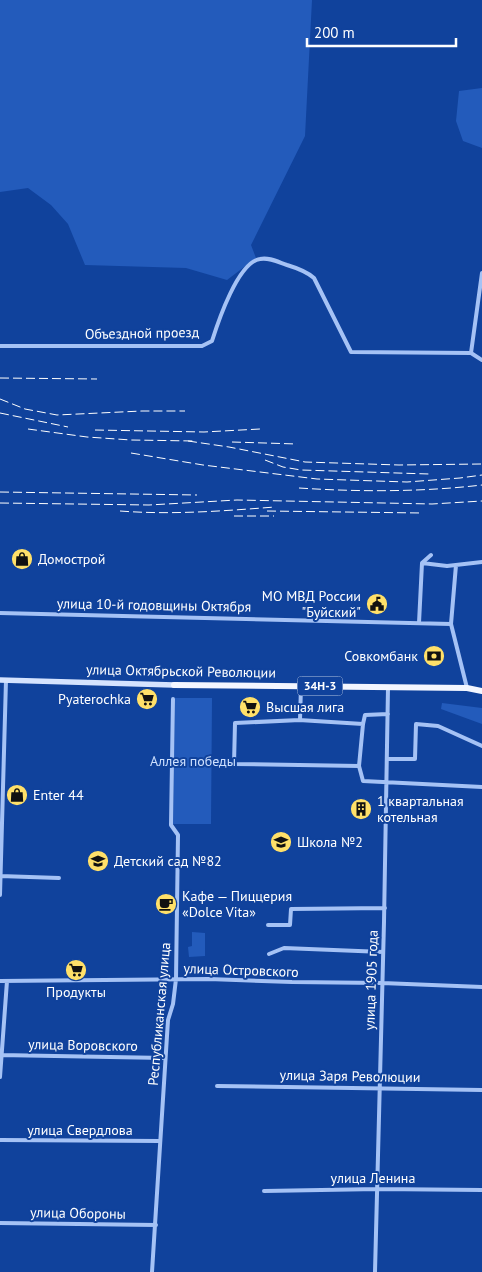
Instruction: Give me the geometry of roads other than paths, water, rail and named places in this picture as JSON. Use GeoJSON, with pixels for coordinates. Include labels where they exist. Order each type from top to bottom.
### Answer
{"type":"FeatureCollection","features":[{"type":"Feature","properties":{"kind":"main road","name":"улица Октябрьской Революции"},"geometry":{"type":"LineString","coordinates":[[174,685],[467,688],[482,691]]}},
{"type":"Feature","properties":{"kind":"street","name":"Объездной проезд"},"geometry":{"type":"LineString","coordinates":[[0,346],[202,346],[212,341],[220,314],[234,287],[249,265],[259,259],[273,260],[298,268],[314,278],[351,352],[471,353]]}},
{"type":"Feature","properties":{"kind":"street"},"geometry":{"type":"LineString","coordinates":[[482,273],[471,353],[482,360]]}},
{"type":"Feature","properties":{"kind":"street"},"geometry":{"type":"LineString","coordinates":[[419,623],[422,563],[431,555]]}},
{"type":"Feature","properties":{"kind":"street"},"geometry":{"type":"LineString","coordinates":[[422,563],[447,566],[482,562]]}},
{"type":"Feature","properties":{"kind":"street"},"geometry":{"type":"LineString","coordinates":[[456,565],[451,624],[467,688]]}},
{"type":"Feature","properties":{"kind":"street","name":"улица 10-й годовщины Октября"},"geometry":{"type":"LineString","coordinates":[[0,613],[451,624]]}},
{"type":"Feature","properties":{"kind":"street"},"geometry":{"type":"LineString","coordinates":[[0,895],[3,680]]}},
{"type":"Feature","properties":{"kind":"street","name":"улица Октябрьской Революции"},"geometry":{"type":"LineString","coordinates":[[3,680],[174,685]]}},
{"type":"Feature","properties":{"kind":"street"},"geometry":{"type":"LineString","coordinates":[[298,720],[301,686]]}},
{"type":"Feature","properties":{"kind":"street","name":"улица 1905 года"},"geometry":{"type":"LineString","coordinates":[[375,1272],[385,908],[388,688]]}},
{"type":"Feature","properties":{"kind":"street","name":"Республиканская улица"},"geometry":{"type":"LineString","coordinates":[[152,1272],[168,1020],[173,1004],[176,979],[178,835],[171,825],[173,699]]}},
{"type":"Feature","properties":{"kind":"street"},"geometry":{"type":"LineString","coordinates":[[388,714],[365,715],[359,766],[363,781],[482,786]]}},
{"type":"Feature","properties":{"kind":"street"},"geometry":{"type":"LineString","coordinates":[[359,766],[234,764],[235,723],[298,720],[363,724]]}},
{"type":"Feature","properties":{"kind":"street"},"geometry":{"type":"LineString","coordinates":[[387,759],[415,759],[416,724],[438,726],[482,746]]}},
{"type":"Feature","properties":{"kind":"street"},"geometry":{"type":"LineString","coordinates":[[0,876],[59,878]]}},
{"type":"Feature","properties":{"kind":"street"},"geometry":{"type":"LineString","coordinates":[[268,925],[290,925],[291,909],[385,908]]}},
{"type":"Feature","properties":{"kind":"street"},"geometry":{"type":"LineString","coordinates":[[269,954],[284,948],[383,952]]}},
{"type":"Feature","properties":{"kind":"street","name":"улица Островского"},"geometry":{"type":"LineString","coordinates":[[0,981],[176,979],[482,986]]}},
{"type":"Feature","properties":{"kind":"street"},"geometry":{"type":"LineString","coordinates":[[0,1077],[7,981]]}},
{"type":"Feature","properties":{"kind":"street","name":"улица Воровского"},"geometry":{"type":"LineString","coordinates":[[1,1055],[165,1058]]}},
{"type":"Feature","properties":{"kind":"street","name":"улица Заря Революции"},"geometry":{"type":"LineString","coordinates":[[217,1086],[482,1090]]}},
{"type":"Feature","properties":{"kind":"street","name":"улица Свердлова"},"geometry":{"type":"LineString","coordinates":[[0,1140],[160,1142]]}},
{"type":"Feature","properties":{"kind":"street","name":"улица Ленина"},"geometry":{"type":"LineString","coordinates":[[264,1191],[482,1190]]}},
{"type":"Feature","properties":{"kind":"street","name":"улица Обороны"},"geometry":{"type":"LineString","coordinates":[[0,1223],[156,1225]]}},
{"type":"Feature","properties":{"kind":"railway"},"geometry":{"type":"LineString","coordinates":[[0,378],[97,379]]}},
{"type":"Feature","properties":{"kind":"railway"},"geometry":{"type":"LineString","coordinates":[[0,399],[25,409],[57,415],[185,411]]}},
{"type":"Feature","properties":{"kind":"railway"},"geometry":{"type":"LineString","coordinates":[[0,413],[68,427]]}},
{"type":"Feature","properties":{"kind":"railway"},"geometry":{"type":"LineString","coordinates":[[28,429],[87,437],[194,441]]}},
{"type":"Feature","properties":{"kind":"railway"},"geometry":{"type":"LineString","coordinates":[[95,430],[204,432],[260,429]]}},
{"type":"Feature","properties":{"kind":"railway"},"geometry":{"type":"LineString","coordinates":[[188,441],[305,462],[399,465],[482,464]]}},
{"type":"Feature","properties":{"kind":"railway"},"geometry":{"type":"LineString","coordinates":[[232,442],[297,444]]}},
{"type":"Feature","properties":{"kind":"railway"},"geometry":{"type":"LineString","coordinates":[[131,453],[203,465],[317,479],[407,482],[482,475]]}},
{"type":"Feature","properties":{"kind":"railway"},"geometry":{"type":"LineString","coordinates":[[265,460],[283,467],[301,470],[429,474]]}},
{"type":"Feature","properties":{"kind":"railway"},"geometry":{"type":"LineString","coordinates":[[299,488],[391,491],[482,485]]}},
{"type":"Feature","properties":{"kind":"railway"},"geometry":{"type":"LineString","coordinates":[[0,492],[197,495]]}},
{"type":"Feature","properties":{"kind":"railway"},"geometry":{"type":"LineString","coordinates":[[0,503],[149,505],[237,500],[432,504],[482,501]]}},
{"type":"Feature","properties":{"kind":"railway"},"geometry":{"type":"LineString","coordinates":[[120,511],[178,513],[275,507]]}},
{"type":"Feature","properties":{"kind":"railway"},"geometry":{"type":"LineString","coordinates":[[267,511],[422,513]]}},
{"type":"Feature","properties":{"kind":"railway"},"geometry":{"type":"LineString","coordinates":[[234,516],[274,516]]}},
{"type":"Feature","properties":{"kind":"place","name":"Домострой"},"geometry":{"type":"Point","coordinates":[22,559]}},
{"type":"Feature","properties":{"kind":"place","name":"МО МВД России \"Буйский\""},"geometry":{"type":"Point","coordinates":[377,604]}},
{"type":"Feature","properties":{"kind":"place","name":"Совкомбанк"},"geometry":{"type":"Point","coordinates":[434,656]}},
{"type":"Feature","properties":{"kind":"place","name":"Pyaterochka"},"geometry":{"type":"Point","coordinates":[147,699]}},
{"type":"Feature","properties":{"kind":"place","name":"Высшая лига"},"geometry":{"type":"Point","coordinates":[250,707]}},
{"type":"Feature","properties":{"kind":"place","name":"Enter 44"},"geometry":{"type":"Point","coordinates":[17,795]}},
{"type":"Feature","properties":{"kind":"place","name":"1 квартальная котельная"},"geometry":{"type":"Point","coordinates":[361,809]}},
{"type":"Feature","properties":{"kind":"place","name":"Школа №2"},"geometry":{"type":"Point","coordinates":[281,842]}},
{"type":"Feature","properties":{"kind":"place","name":"Детский сад №82"},"geometry":{"type":"Point","coordinates":[98,861]}},
{"type":"Feature","properties":{"kind":"place","name":"Кафе — Пиццерия «Dolce Vita»"},"geometry":{"type":"Point","coordinates":[166,904]}},
{"type":"Feature","properties":{"kind":"place","name":"Продукты"},"geometry":{"type":"Point","coordinates":[76,970]}},
{"type":"Feature","properties":{"kind":"park label","name":"Аллея победы"},"geometry":{"type":"Point","coordinates":[193,761]}}]}
